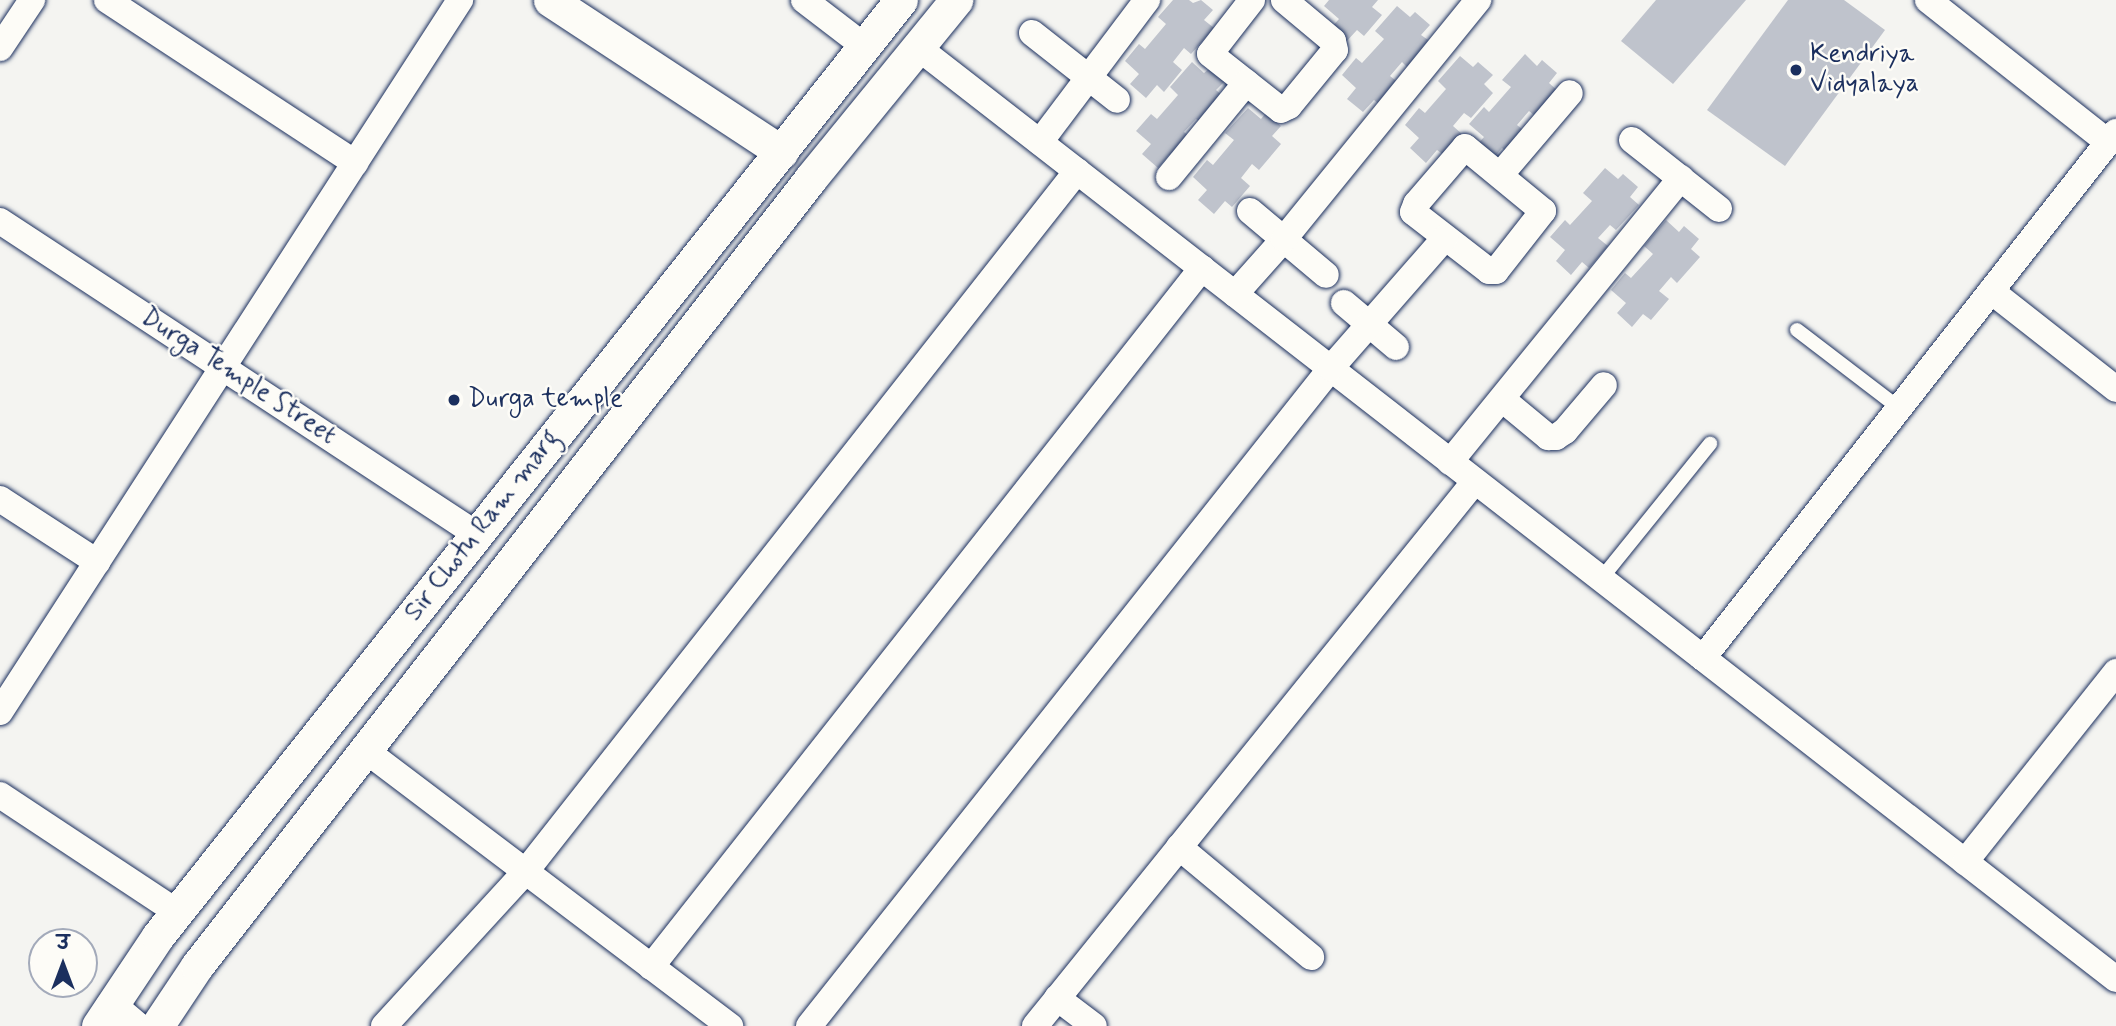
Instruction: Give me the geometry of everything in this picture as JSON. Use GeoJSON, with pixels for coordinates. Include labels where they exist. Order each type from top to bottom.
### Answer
{"type":"FeatureCollection","features":[{"type":"Feature","properties":{"kind":"street"},"geometry":{"type":"LineString","coordinates":[[0,48],[32,0]]}},
{"type":"Feature","properties":{"kind":"street"},"geometry":{"type":"LineString","coordinates":[[107,0],[355,163]]}},
{"type":"Feature","properties":{"kind":"street"},"geometry":{"type":"LineString","coordinates":[[0,712],[460,0]]}},
{"type":"Feature","properties":{"kind":"street"},"geometry":{"type":"LineString","coordinates":[[550,0],[781,152]]}},
{"type":"Feature","properties":{"kind":"street"},"geometry":{"type":"LineString","coordinates":[[804,0],[864,46]]}},
{"type":"Feature","properties":{"kind":"street","name":"Sir Chotu Ram marg"},"geometry":{"type":"LineString","coordinates":[[114,1020],[177,912],[901,0]]}},
{"type":"Feature","properties":{"kind":"street","name":"Sir Chotu Ram marg"},"geometry":{"type":"LineString","coordinates":[[158,1026],[197,966],[365,750],[916,46],[956,0]]}},
{"type":"Feature","properties":{"kind":"street"},"geometry":{"type":"LineString","coordinates":[[1040,142],[1146,0]]}},
{"type":"Feature","properties":{"kind":"street"},"geometry":{"type":"LineString","coordinates":[[1252,0],[1210,54],[1281,110],[1289,106],[1335,50],[1334,41],[1301,5]]}},
{"type":"Feature","properties":{"kind":"street"},"geometry":{"type":"LineString","coordinates":[[1235,294],[1284,239],[1478,0]]}},
{"type":"Feature","properties":{"kind":"street"},"geometry":{"type":"LineString","coordinates":[[1703,658],[2112,137],[1928,0]]}},
{"type":"Feature","properties":{"kind":"street"},"geometry":{"type":"LineString","coordinates":[[1031,33],[1117,100]]}},
{"type":"Feature","properties":{"kind":"street"},"geometry":{"type":"LineString","coordinates":[[916,46],[2116,979]]}},
{"type":"Feature","properties":{"kind":"street"},"geometry":{"type":"LineString","coordinates":[[1169,177],[1246,83]]}},
{"type":"Feature","properties":{"kind":"street"},"geometry":{"type":"LineString","coordinates":[[1501,174],[1570,93]]}},
{"type":"Feature","properties":{"kind":"street"},"geometry":{"type":"LineString","coordinates":[[1632,140],[1719,209]]}},
{"type":"Feature","properties":{"kind":"street"},"geometry":{"type":"LineString","coordinates":[[1468,148],[1501,174],[1543,211],[1496,271],[1489,271],[1414,215],[1413,209],[1461,150],[1468,148]]}},
{"type":"Feature","properties":{"kind":"street"},"geometry":{"type":"LineString","coordinates":[[384,1026],[526,871],[1077,171]]}},
{"type":"Feature","properties":{"kind":"street"},"geometry":{"type":"LineString","coordinates":[[1450,462],[1681,178]]}},
{"type":"Feature","properties":{"kind":"street"},"geometry":{"type":"LineString","coordinates":[[1250,211],[1326,275]]}},
{"type":"Feature","properties":{"kind":"street","name":"Durga Temple Street"},"geometry":{"type":"LineString","coordinates":[[0,221],[477,534]]}},
{"type":"Feature","properties":{"kind":"street"},"geometry":{"type":"LineString","coordinates":[[809,1026],[1331,368],[1445,238]]}},
{"type":"Feature","properties":{"kind":"street"},"geometry":{"type":"LineString","coordinates":[[651,967],[1202,268]]}},
{"type":"Feature","properties":{"kind":"street"},"geometry":{"type":"LineString","coordinates":[[1991,292],[2116,389]]}},
{"type":"Feature","properties":{"kind":"street"},"geometry":{"type":"LineString","coordinates":[[1344,303],[1396,347]]}},
{"type":"Feature","properties":{"kind":"street"},"geometry":{"type":"LineString","coordinates":[[1502,399],[1548,437],[1556,437],[1565,431],[1604,385]]}},
{"type":"Feature","properties":{"kind":"street"},"geometry":{"type":"LineString","coordinates":[[1035,1026],[1475,481]]}},
{"type":"Feature","properties":{"kind":"street"},"geometry":{"type":"LineString","coordinates":[[0,499],[97,562]]}},
{"type":"Feature","properties":{"kind":"street"},"geometry":{"type":"LineString","coordinates":[[1965,862],[2116,672]]}},
{"type":"Feature","properties":{"kind":"street"},"geometry":{"type":"LineString","coordinates":[[365,750],[730,1026]]}},
{"type":"Feature","properties":{"kind":"street"},"geometry":{"type":"LineString","coordinates":[[0,795],[177,912]]}},
{"type":"Feature","properties":{"kind":"street"},"geometry":{"type":"LineString","coordinates":[[1179,847],[1311,957]]}},
{"type":"Feature","properties":{"kind":"street"},"geometry":{"type":"LineString","coordinates":[[1057,998],[1094,1026]]}},
{"type":"Feature","properties":{"kind":"lane"},"geometry":{"type":"LineString","coordinates":[[1797,330],[1899,408]]}},
{"type":"Feature","properties":{"kind":"lane"},"geometry":{"type":"LineString","coordinates":[[1601,579],[1710,444]]}},
{"type":"Feature","properties":{"kind":"building"},"geometry":{"type":"Polygon","coordinates":[[[1173,0],[1189,0],[1193,3],[1201,0],[1213,10],[1204,20],[1214,28],[1191,54],[1184,48],[1173,62],[1182,70],[1164,92],[1157,85],[1146,98],[1130,84],[1139,74],[1125,61],[1139,44],[1145,49],[1166,24],[1158,17],[1173,0]]]}},
{"type":"Feature","properties":{"kind":"building"},"geometry":{"type":"Polygon","coordinates":[[[1329,0],[1378,0],[1372,7],[1382,15],[1364,36],[1357,30],[1345,43],[1330,29],[1339,19],[1324,6],[1329,0]]]}},
{"type":"Feature","properties":{"kind":"building"},"geometry":{"type":"Polygon","coordinates":[[[1656,0],[1746,0],[1673,84],[1621,41],[1656,0]]]}},
{"type":"Feature","properties":{"kind":"building","name":"Kendriya Vidyalaya"},"geometry":{"type":"Polygon","coordinates":[[[1788,0],[1844,0],[1885,30],[1785,166],[1707,110],[1788,0]]]}},
{"type":"Feature","properties":{"kind":"building"},"geometry":{"type":"Polygon","coordinates":[[[1397,6],[1410,17],[1415,12],[1430,25],[1421,35],[1431,42],[1408,68],[1402,62],[1390,76],[1400,84],[1381,106],[1374,100],[1363,112],[1347,99],[1356,88],[1342,75],[1356,58],[1362,63],[1384,39],[1375,31],[1397,6]]]}},
{"type":"Feature","properties":{"kind":"building"},"geometry":{"type":"Polygon","coordinates":[[[1525,54],[1537,66],[1542,60],[1557,73],[1549,83],[1558,91],[1535,116],[1529,111],[1517,125],[1527,133],[1509,154],[1502,148],[1491,161],[1475,147],[1484,137],[1469,124],[1484,107],[1489,112],[1511,87],[1502,80],[1525,54]]]}},
{"type":"Feature","properties":{"kind":"building"},"geometry":{"type":"Polygon","coordinates":[[[1460,56],[1473,67],[1478,62],[1493,75],[1484,84],[1493,93],[1471,118],[1464,113],[1453,126],[1462,134],[1444,155],[1437,150],[1426,163],[1410,148],[1419,138],[1405,125],[1419,108],[1425,113],[1446,89],[1438,81],[1460,56]]]}},
{"type":"Feature","properties":{"kind":"building"},"geometry":{"type":"Polygon","coordinates":[[[1192,62],[1204,73],[1210,68],[1225,81],[1216,90],[1225,98],[1203,124],[1196,119],[1184,132],[1194,140],[1176,161],[1169,155],[1158,168],[1142,154],[1151,144],[1136,131],[1151,114],[1157,119],[1178,95],[1170,87],[1192,62]]]}},
{"type":"Feature","properties":{"kind":"building"},"geometry":{"type":"Polygon","coordinates":[[[1248,108],[1261,119],[1266,113],[1281,126],[1272,136],[1281,144],[1259,170],[1252,164],[1241,178],[1250,186],[1232,207],[1225,201],[1214,214],[1198,200],[1207,190],[1193,177],[1207,160],[1213,165],[1234,140],[1225,133],[1248,108]]]}},
{"type":"Feature","properties":{"kind":"building"},"geometry":{"type":"Polygon","coordinates":[[[1605,168],[1618,179],[1623,174],[1638,187],[1630,197],[1639,205],[1616,230],[1610,225],[1598,238],[1608,246],[1589,268],[1582,262],[1571,275],[1556,261],[1565,250],[1550,237],[1565,220],[1570,225],[1592,201],[1583,193],[1605,168]]]}},
{"type":"Feature","properties":{"kind":"building"},"geometry":{"type":"Polygon","coordinates":[[[1666,220],[1679,232],[1684,226],[1699,239],[1691,249],[1700,257],[1677,283],[1671,277],[1659,291],[1669,299],[1651,320],[1643,314],[1632,327],[1617,313],[1626,303],[1611,290],[1625,273],[1631,278],[1653,254],[1644,246],[1666,220]]]}},
{"type":"Feature","properties":{"kind":"place","name":"Kendriya Vidyalaya"},"geometry":{"type":"Point","coordinates":[1796,70]}},
{"type":"Feature","properties":{"kind":"place","name":"Durga temple"},"geometry":{"type":"Point","coordinates":[454,400]}}]}
